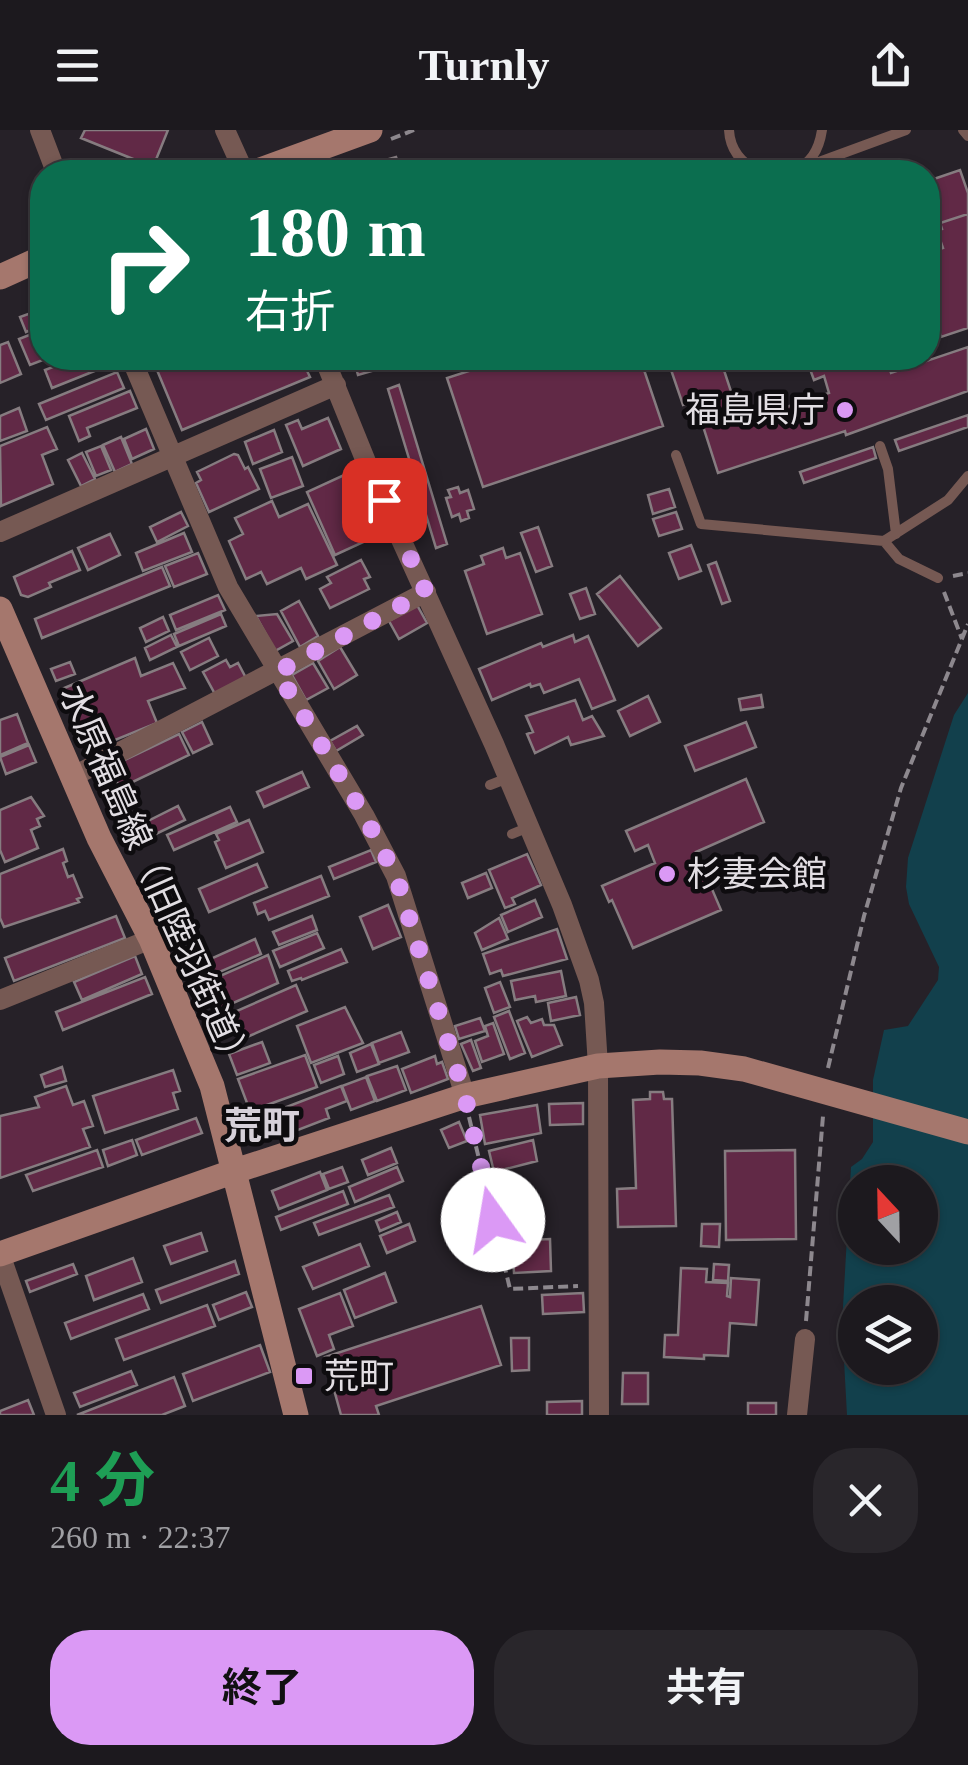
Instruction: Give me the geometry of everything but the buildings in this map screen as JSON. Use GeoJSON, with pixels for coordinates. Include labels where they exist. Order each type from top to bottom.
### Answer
{"type":"FeatureCollection","features":[{"type":"Feature","properties":{"kind":"main road"},"geometry":{"type":"LineString","coordinates":[[288,160],[370,130]]}},
{"type":"Feature","properties":{"kind":"main road"},"geometry":{"type":"LineString","coordinates":[[0,277],[30,263]]}},
{"type":"Feature","properties":{"kind":"main road","name":"水原福島線（旧陸羽街道）"},"geometry":{"type":"LineString","coordinates":[[0,609],[72,777],[151,938],[212,1086],[296,1415]]}},
{"type":"Feature","properties":{"kind":"main road"},"geometry":{"type":"LineString","coordinates":[[0,1254],[232,1172],[465,1096],[598,1066],[700,1062],[744,1069],[968,1132]]}},
{"type":"Feature","properties":{"kind":"street"},"geometry":{"type":"LineString","coordinates":[[40,130],[51,160]]}},
{"type":"Feature","properties":{"kind":"street"},"geometry":{"type":"LineString","coordinates":[[225,130],[239,160]]}},
{"type":"Feature","properties":{"kind":"street"},"geometry":{"type":"LineString","coordinates":[[135,370],[228,588],[364,815],[396,876],[465,1096]]}},
{"type":"Feature","properties":{"kind":"street"},"geometry":{"type":"LineString","coordinates":[[329,370],[369,469],[426,592],[454,678],[499,782],[532,833],[589,980],[598,1066],[599,1415]]}},
{"type":"Feature","properties":{"kind":"street"},"geometry":{"type":"LineString","coordinates":[[0,532],[336,385]]}},
{"type":"Feature","properties":{"kind":"street"},"geometry":{"type":"LineString","coordinates":[[72,777],[426,592]]}},
{"type":"Feature","properties":{"kind":"street"},"geometry":{"type":"LineString","coordinates":[[0,1000],[151,938]]}},
{"type":"Feature","properties":{"kind":"street"},"geometry":{"type":"LineString","coordinates":[[0,1254],[56,1415]]}},
{"type":"Feature","properties":{"kind":"street"},"geometry":{"type":"LineString","coordinates":[[797,1415],[805,1339]]}},
{"type":"Feature","properties":{"kind":"lane"},"geometry":{"type":"LineString","coordinates":[[729,130],[734,152],[741,160]]}},
{"type":"Feature","properties":{"kind":"lane"},"geometry":{"type":"LineString","coordinates":[[809,160],[820,144],[822,130]]}},
{"type":"Feature","properties":{"kind":"lane"},"geometry":{"type":"LineString","coordinates":[[824,160],[906,130]]}},
{"type":"Feature","properties":{"kind":"lane"},"geometry":{"type":"LineString","coordinates":[[880,446],[888,470],[896,534]]}},
{"type":"Feature","properties":{"kind":"lane"},"geometry":{"type":"LineString","coordinates":[[676,455],[701,524],[884,541],[948,500],[968,476]]}},
{"type":"Feature","properties":{"kind":"lane"},"geometry":{"type":"LineString","coordinates":[[884,541],[899,558],[938,578]]}},
{"type":"Feature","properties":{"kind":"path"},"geometry":{"type":"LineString","coordinates":[[938,578],[962,639]]}},
{"type":"Feature","properties":{"kind":"path"},"geometry":{"type":"LineString","coordinates":[[805,1339],[823,1134],[864,916],[901,788],[968,624]]}},
{"type":"Feature","properties":{"kind":"path"},"geometry":{"type":"LineString","coordinates":[[465,1096],[510,1290],[598,1286]]}},
{"type":"Feature","properties":{"kind":"water"},"geometry":{"type":"Polygon","coordinates":[[[968,693],[968,1415],[847,1415],[845,1385],[938,1385],[938,1285],[844,1285],[845,1265],[938,1265],[938,1165],[854,1165],[873,1142],[873,1080],[884,1030],[908,1026],[938,980],[939,967],[909,904],[908,858],[954,715],[968,693]]]}},
{"type":"Feature","properties":{"kind":"place","name":"福島県庁"},"geometry":{"type":"Point","coordinates":[845,410]}},
{"type":"Feature","properties":{"kind":"place","name":"杉妻会館"},"geometry":{"type":"Point","coordinates":[667,874]}},
{"type":"Feature","properties":{"kind":"place","name":"荒町"},"geometry":{"type":"Point","coordinates":[304,1376]}},
{"type":"Feature","properties":{"kind":"district","name":"荒町"},"geometry":{"type":"Point","coordinates":[262,1126]}},
{"type":"Feature","properties":{"kind":"route"},"geometry":{"type":"LineString","coordinates":[[384,500],[426,592],[277,672],[364,815],[396,876],[465,1096],[493,1220]]}}]}
